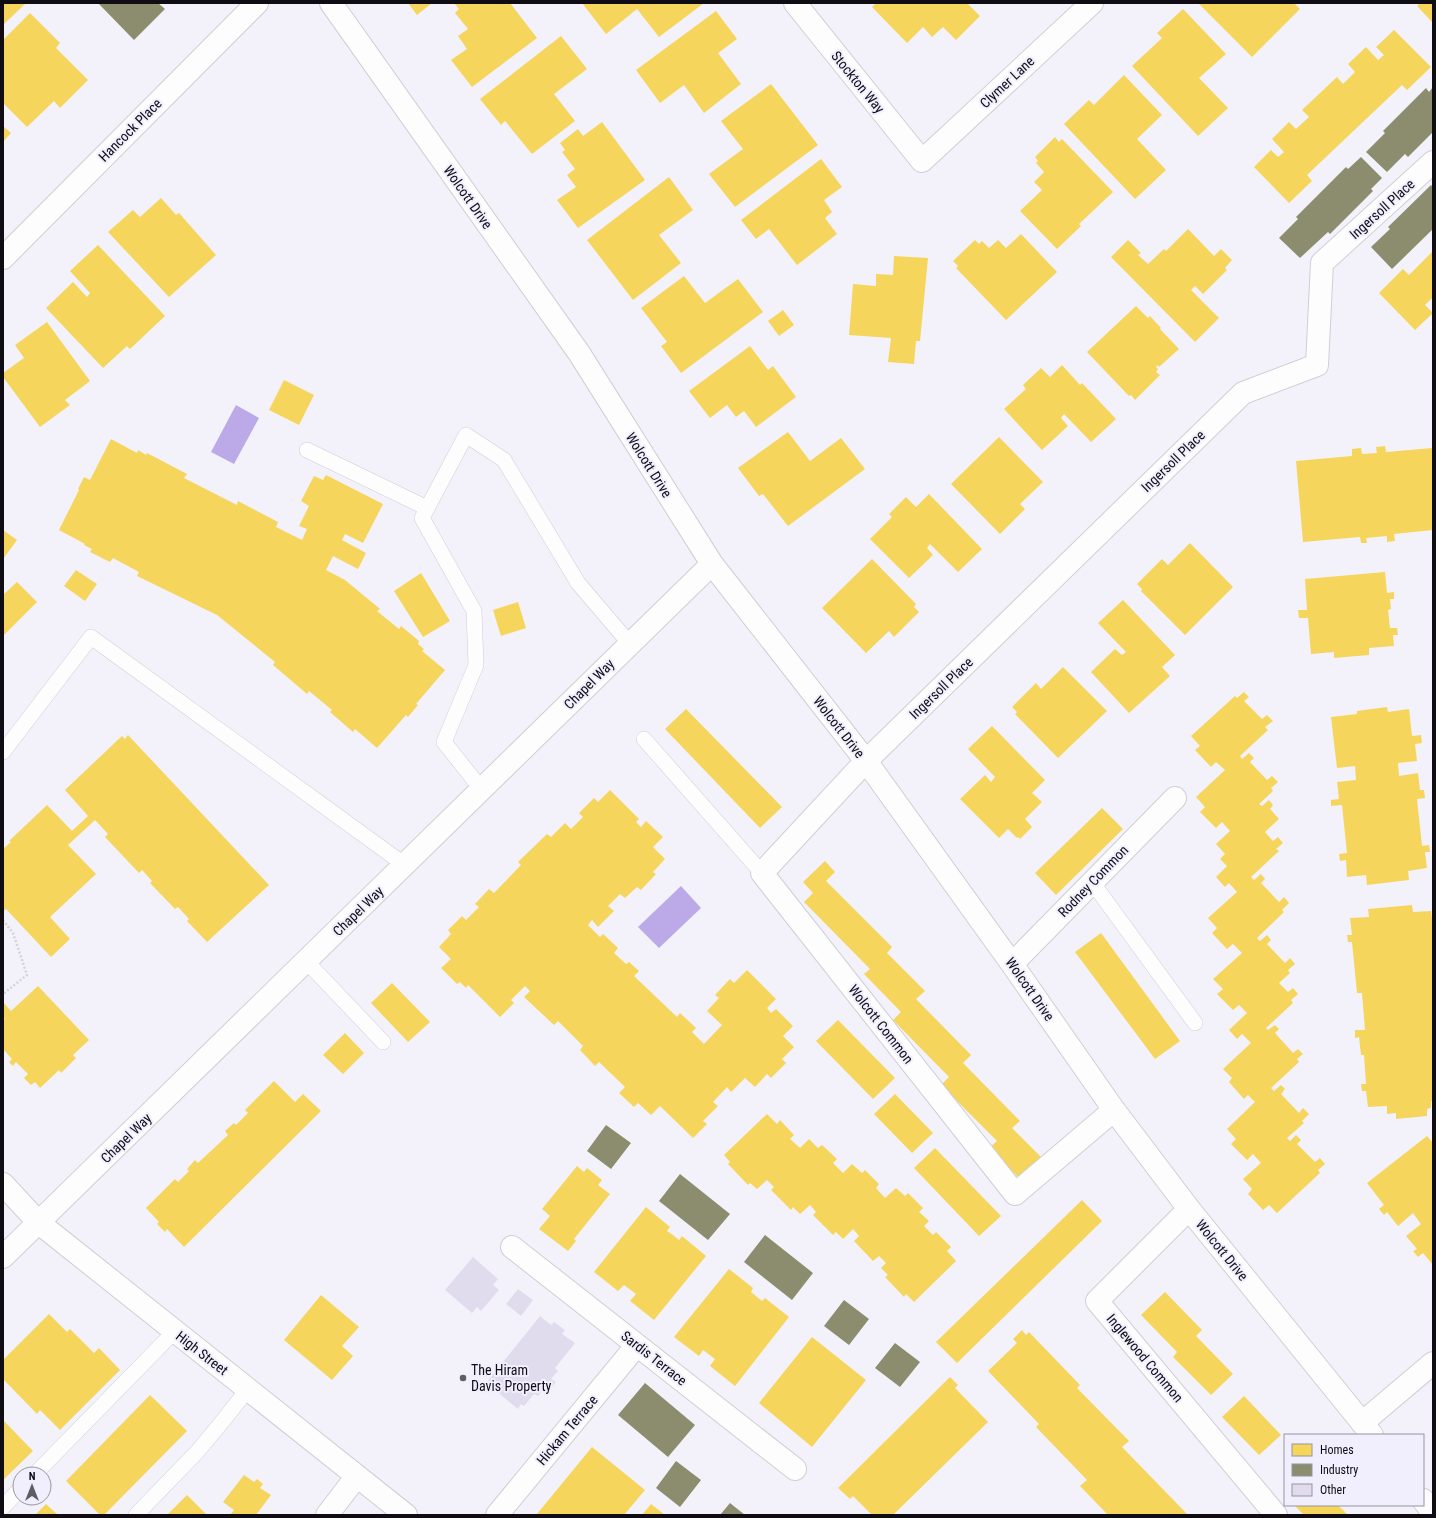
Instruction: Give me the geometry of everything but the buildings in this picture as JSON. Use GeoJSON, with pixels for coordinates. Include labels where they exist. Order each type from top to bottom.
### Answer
{"type":"FeatureCollection","features":[{"type":"Feature","properties":{"kind":"street","name":"Hancock Place"},"geometry":{"type":"LineString","coordinates":[[3,258],[256,3]]}},
{"type":"Feature","properties":{"kind":"street","name":"Wolcott Drive"},"geometry":{"type":"LineString","coordinates":[[330,3],[579,353],[712,564],[866,761],[1012,964],[1114,1110],[1189,1209],[1367,1429]]}},
{"type":"Feature","properties":{"kind":"street","name":"Stockton Way"},"geometry":{"type":"LineString","coordinates":[[795,3],[922,161]]}},
{"type":"Feature","properties":{"kind":"street","name":"Clymer Lane"},"geometry":{"type":"LineString","coordinates":[[922,161],[1092,3]]}},
{"type":"Feature","properties":{"kind":"street","name":"Ingersoll Place"},"geometry":{"type":"LineString","coordinates":[[866,761],[1243,393],[1317,365],[1322,263],[1433,162]]}},
{"type":"Feature","properties":{"kind":"street","name":"Chapel Way"},"geometry":{"type":"LineString","coordinates":[[3,1257],[307,962],[712,564]]}},
{"type":"Feature","properties":{"kind":"street"},"geometry":{"type":"LineString","coordinates":[[762,873],[866,761]]}},
{"type":"Feature","properties":{"kind":"street","name":"Rodney Common"},"geometry":{"type":"LineString","coordinates":[[1012,964],[1175,798]]}},
{"type":"Feature","properties":{"kind":"street","name":"Wolcott Common"},"geometry":{"type":"LineString","coordinates":[[762,873],[1015,1194],[1114,1110]]}},
{"type":"Feature","properties":{"kind":"street","name":"High Street"},"geometry":{"type":"LineString","coordinates":[[3,1184],[39,1222],[406,1515]]}},
{"type":"Feature","properties":{"kind":"street","name":"Inglewood Common"},"geometry":{"type":"LineString","coordinates":[[1189,1209],[1097,1301],[1276,1515]]}},
{"type":"Feature","properties":{"kind":"street","name":"Sardis Terrace"},"geometry":{"type":"LineString","coordinates":[[512,1247],[795,1469]]}},
{"type":"Feature","properties":{"kind":"street","name":"Hickam Terrace"},"geometry":{"type":"LineString","coordinates":[[497,1515],[637,1345]]}},
{"type":"Feature","properties":{"kind":"street"},"geometry":{"type":"LineString","coordinates":[[1367,1429],[1433,1363]]}},
{"type":"Feature","properties":{"kind":"street"},"geometry":{"type":"LineString","coordinates":[[327,1515],[357,1476]]}},
{"type":"Feature","properties":{"kind":"street"},"geometry":{"type":"LineString","coordinates":[[1424,1501],[1433,1513]]}},
{"type":"Feature","properties":{"kind":"lane"},"geometry":{"type":"LineString","coordinates":[[482,790],[444,742],[476,665],[474,611],[422,518],[466,436],[504,460],[578,583],[630,644]]}},
{"type":"Feature","properties":{"kind":"lane"},"geometry":{"type":"LineString","coordinates":[[307,450],[428,508]]}},
{"type":"Feature","properties":{"kind":"lane"},"geometry":{"type":"LineString","coordinates":[[3,752],[91,637],[405,865]]}},
{"type":"Feature","properties":{"kind":"lane"},"geometry":{"type":"LineString","coordinates":[[644,739],[762,873]]}},
{"type":"Feature","properties":{"kind":"lane"},"geometry":{"type":"LineString","coordinates":[[1092,882],[1195,1024]]}},
{"type":"Feature","properties":{"kind":"lane"},"geometry":{"type":"LineString","coordinates":[[307,962],[383,1042]]}},
{"type":"Feature","properties":{"kind":"lane"},"geometry":{"type":"LineString","coordinates":[[43,1466],[175,1331]]}},
{"type":"Feature","properties":{"kind":"lane"},"geometry":{"type":"LineString","coordinates":[[136,1515],[197,1452],[248,1389]]}},
{"type":"Feature","properties":{"kind":"lane"},"geometry":{"type":"LineString","coordinates":[[3,1507],[12,1497]]}},
{"type":"Feature","properties":{"kind":"path"},"geometry":{"type":"LineString","coordinates":[[3,920],[13,933],[27,975],[3,994]]}},
{"type":"Feature","properties":{"kind":"shaded area"},"geometry":{"type":"Polygon","coordinates":[[[236,405],[259,418],[234,464],[211,452],[236,405]]]}},
{"type":"Feature","properties":{"kind":"shaded area"},"geometry":{"type":"Polygon","coordinates":[[[681,886],[701,908],[659,948],[638,927],[681,886]]]}},
{"type":"Feature","properties":{"kind":"place","name":"The Hiram Davis Property"},"geometry":{"type":"Point","coordinates":[463,1378]}}]}
